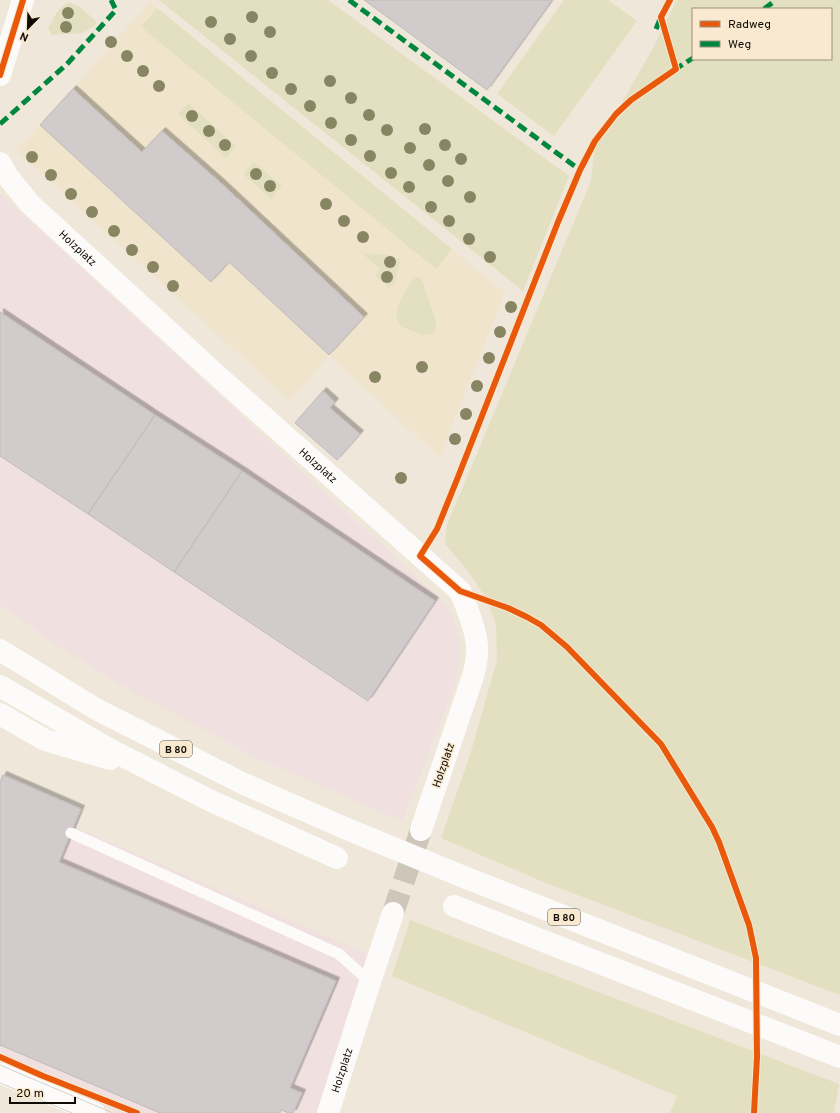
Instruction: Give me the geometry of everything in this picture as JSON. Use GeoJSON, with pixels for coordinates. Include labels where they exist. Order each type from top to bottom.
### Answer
{"type":"FeatureCollection","features":[{"type":"Feature","properties":{"kind":"main road"},"geometry":{"type":"LineString","coordinates":[[0,75],[23,0]]}},
{"type":"Feature","properties":{"kind":"main road","name":"Holzplatz"},"geometry":{"type":"LineString","coordinates":[[0,163],[8,177],[30,204],[221,379],[460,591],[468,609],[478,654],[473,676],[421,830]]}},
{"type":"Feature","properties":{"kind":"main road","name":"B 80"},"geometry":{"type":"LineString","coordinates":[[4,651],[96,709],[242,783],[347,829],[464,877],[840,1025]]}},
{"type":"Feature","properties":{"kind":"main road","name":"B 80"},"geometry":{"type":"LineString","coordinates":[[0,686],[109,749],[154,772],[209,800],[337,858]]}},
{"type":"Feature","properties":{"kind":"main road"},"geometry":{"type":"LineString","coordinates":[[0,714],[45,740],[154,772]]}},
{"type":"Feature","properties":{"kind":"main road"},"geometry":{"type":"LineString","coordinates":[[209,800],[347,829]]}},
{"type":"Feature","properties":{"kind":"main road"},"geometry":{"type":"LineString","coordinates":[[454,906],[840,1057]]}},
{"type":"Feature","properties":{"kind":"main road","name":"Holzplatz"},"geometry":{"type":"LineString","coordinates":[[328,1113],[393,913]]}},
{"type":"Feature","properties":{"kind":"street"},"geometry":{"type":"LineString","coordinates":[[0,1073],[95,1113]]}},
{"type":"Feature","properties":{"kind":"lane"},"geometry":{"type":"LineString","coordinates":[[71,833],[339,954],[370,982]]}},
{"type":"Feature","properties":{"kind":"shaded area"},"geometry":{"type":"Polygon","coordinates":[[[159,0],[328,0],[569,176],[523,291],[159,0]]]}},
{"type":"Feature","properties":{"kind":"shaded area"},"geometry":{"type":"Polygon","coordinates":[[[564,0],[608,0],[637,21],[554,136],[497,94],[564,0]]]}},
{"type":"Feature","properties":{"kind":"shaded area"},"geometry":{"type":"Polygon","coordinates":[[[677,0],[840,0],[840,995],[541,881],[441,838],[470,755],[497,660],[496,624],[486,598],[464,566],[445,544],[447,525],[591,181],[595,141],[616,113],[653,48],[677,0]]]}},
{"type":"Feature","properties":{"kind":"shaded area"},"geometry":{"type":"Polygon","coordinates":[[[69,2],[80,7],[96,21],[95,26],[82,33],[52,35],[48,29],[56,13],[62,6],[69,2]]]}},
{"type":"Feature","properties":{"kind":"shaded area"},"geometry":{"type":"Polygon","coordinates":[[[150,2],[505,293],[439,457],[329,355],[290,401],[16,150],[73,89],[150,2]]]}},
{"type":"Feature","properties":{"kind":"shaded area"},"geometry":{"type":"Polygon","coordinates":[[[157,8],[452,249],[436,269],[141,27],[157,8]]]}},
{"type":"Feature","properties":{"kind":"shaded area"},"geometry":{"type":"Polygon","coordinates":[[[188,103],[236,146],[226,158],[178,114],[188,103]]]}},
{"type":"Feature","properties":{"kind":"shaded area"},"geometry":{"type":"Polygon","coordinates":[[[254,162],[282,186],[271,199],[243,174],[254,162]]]}},
{"type":"Feature","properties":{"kind":"shaded area"},"geometry":{"type":"Polygon","coordinates":[[[0,193],[435,594],[449,609],[455,624],[459,641],[460,662],[454,688],[402,821],[259,759],[133,692],[50,641],[0,604],[0,193]]]}},
{"type":"Feature","properties":{"kind":"shaded area"},"geometry":{"type":"Polygon","coordinates":[[[362,253],[388,255],[401,259],[394,284],[389,288],[375,275],[380,269],[362,253]]]}},
{"type":"Feature","properties":{"kind":"shaded area"},"geometry":{"type":"Polygon","coordinates":[[[418,277],[422,280],[436,321],[436,328],[433,334],[423,335],[402,327],[398,323],[396,315],[399,303],[412,280],[418,277]]]}},
{"type":"Feature","properties":{"kind":"shaded area"},"geometry":{"type":"Polygon","coordinates":[[[0,773],[81,809],[77,828],[372,956],[320,1113],[121,1113],[0,1063],[0,773]]]}},
{"type":"Feature","properties":{"kind":"shaded area"},"geometry":{"type":"Polygon","coordinates":[[[410,920],[839,1084],[834,1113],[670,1113],[677,1096],[392,976],[410,920]]]}},
{"type":"Feature","properties":{"kind":"building"},"geometry":{"type":"Polygon","coordinates":[[[364,0],[552,0],[487,90],[364,0]]]}},
{"type":"Feature","properties":{"kind":"building"},"geometry":{"type":"Polygon","coordinates":[[[73,89],[142,152],[162,131],[221,183],[364,317],[329,355],[229,262],[211,282],[40,125],[73,89]]]}},
{"type":"Feature","properties":{"kind":"building"},"geometry":{"type":"Polygon","coordinates":[[[0,312],[155,415],[88,514],[0,456],[0,312]]]}},
{"type":"Feature","properties":{"kind":"building"},"geometry":{"type":"Polygon","coordinates":[[[323,391],[335,402],[330,408],[360,434],[337,460],[295,423],[323,391]]]}},
{"type":"Feature","properties":{"kind":"building"},"geometry":{"type":"Polygon","coordinates":[[[155,415],[242,471],[174,572],[88,514],[155,415]]]}},
{"type":"Feature","properties":{"kind":"building"},"geometry":{"type":"Polygon","coordinates":[[[242,471],[435,601],[368,701],[174,572],[242,471]]]}},
{"type":"Feature","properties":{"kind":"building"},"geometry":{"type":"Polygon","coordinates":[[[3,775],[81,809],[59,862],[336,981],[290,1088],[302,1093],[293,1113],[281,1110],[280,1113],[160,1113],[0,1045],[0,782],[3,775]]]}},
{"type":"Feature","properties":{"kind":"tunnel"},"geometry":{"type":"LineString","coordinates":[[393,913],[421,830]]}},
{"type":"Feature","properties":{"kind":"tram line"},"geometry":{"type":"LineString","coordinates":[[0,1065],[113,1113]]}},
{"type":"Feature","properties":{"kind":"tram line"},"geometry":{"type":"LineString","coordinates":[[0,1083],[72,1113]]}},
{"type":"Feature","properties":{"kind":"marked path"},"geometry":{"type":"LineString","coordinates":[[0,124],[67,64],[116,10],[111,0]]}},
{"type":"Feature","properties":{"kind":"marked path"},"geometry":{"type":"LineString","coordinates":[[349,0],[580,170]]}},
{"type":"Feature","properties":{"kind":"marked path"},"geometry":{"type":"LineString","coordinates":[[765,8],[776,0]]}},
{"type":"Feature","properties":{"kind":"marked path"},"geometry":{"type":"LineString","coordinates":[[656,29],[661,17]]}},
{"type":"Feature","properties":{"kind":"marked path"},"geometry":{"type":"LineString","coordinates":[[674,70],[692,59]]}},
{"type":"Feature","properties":{"kind":"cycle path"},"geometry":{"type":"LineString","coordinates":[[0,75],[23,0]]}},
{"type":"Feature","properties":{"kind":"cycle path"},"geometry":{"type":"LineString","coordinates":[[670,0],[661,17],[676,69],[631,100],[616,114],[595,141],[580,170],[558,222],[437,529],[420,556],[460,591],[508,608],[527,617],[541,625],[567,647],[661,744],[712,827],[719,842],[749,925],[756,958],[757,1057],[754,1113]]}},
{"type":"Feature","properties":{"kind":"cycle path"},"geometry":{"type":"LineString","coordinates":[[0,1057],[43,1076],[137,1113]]}}]}
